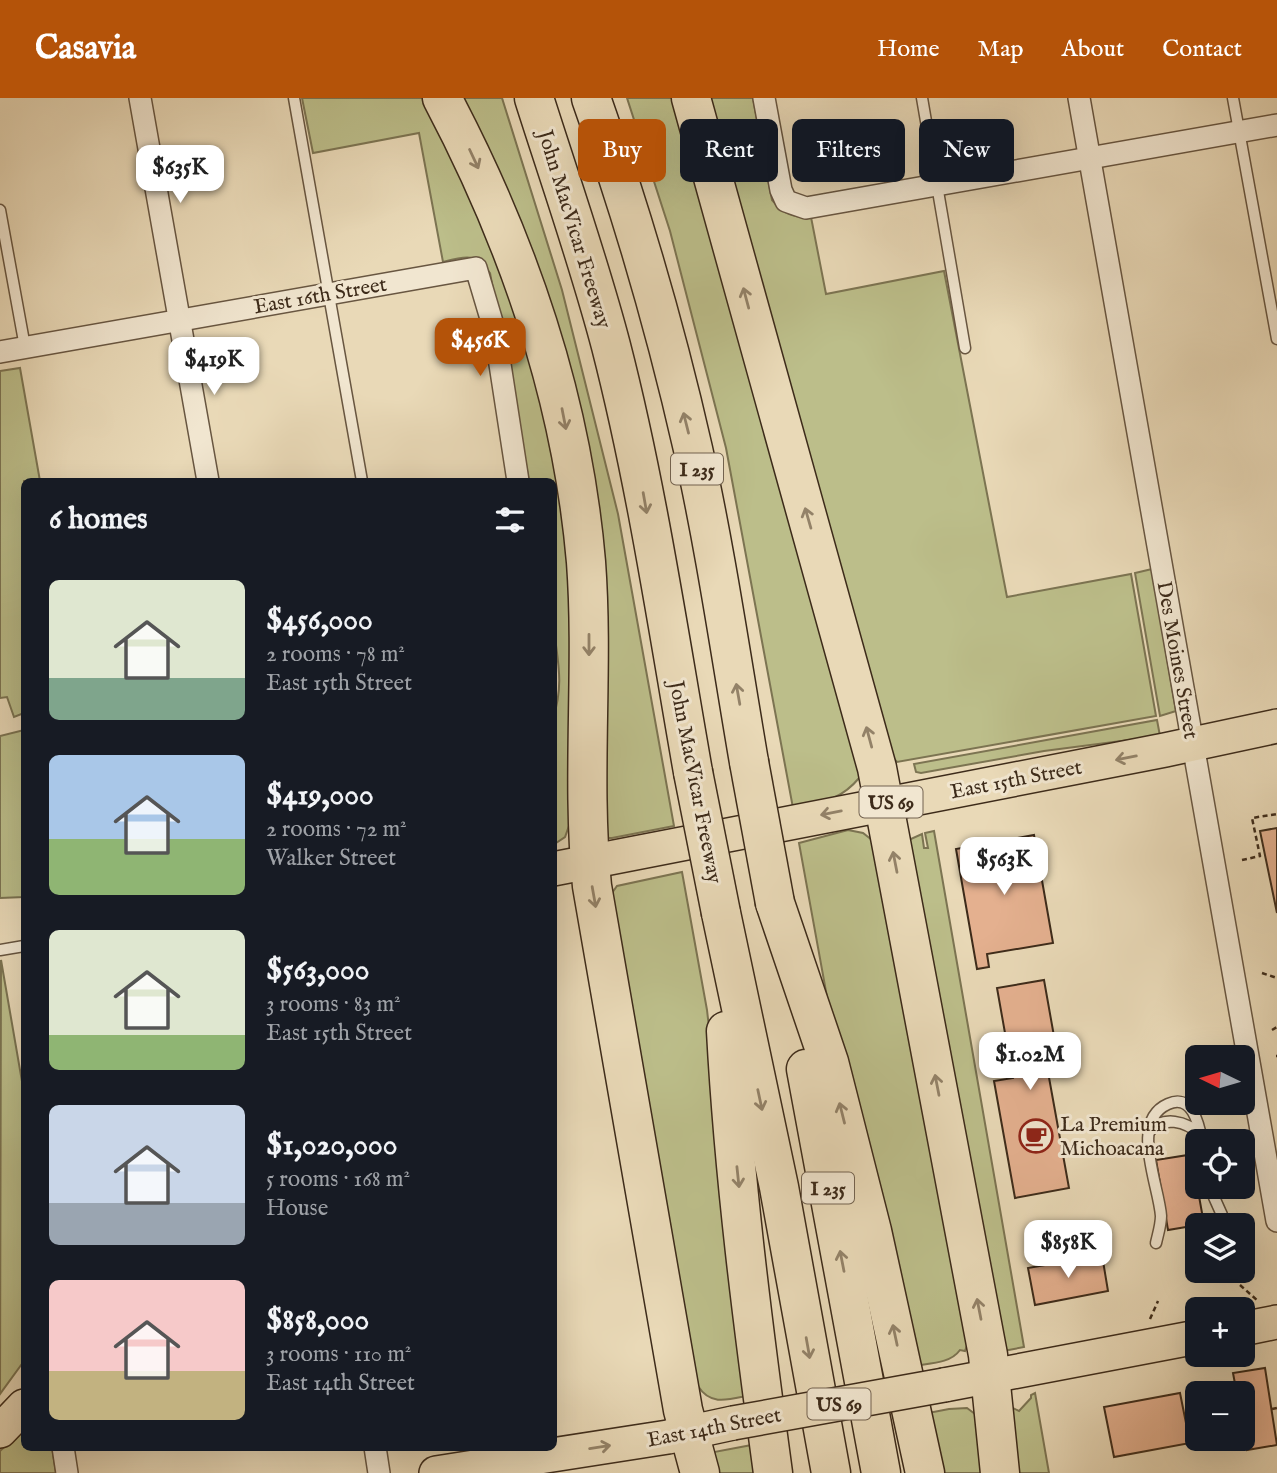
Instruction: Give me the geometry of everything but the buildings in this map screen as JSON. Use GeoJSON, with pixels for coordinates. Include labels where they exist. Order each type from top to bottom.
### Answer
{"type":"FeatureCollection","features":[{"type":"Feature","properties":{"kind":"highway"},"geometry":{"type":"LineString","coordinates":[[442,98],[472,153],[500,216],[520,272],[559,391],[576,480],[586,562],[589,633],[590,860],[688,1431],[699,1473]]}},
{"type":"Feature","properties":{"kind":"highway"},"geometry":{"type":"LineString","coordinates":[[524,98],[567,200]]}},
{"type":"Feature","properties":{"kind":"highway","name":"John MacVicar Freeway"},"geometry":{"type":"LineString","coordinates":[[534,98],[611,346],[636,451],[693,772],[779,1187],[831,1473]]}},
{"type":"Feature","properties":{"kind":"highway","name":"I 235"},"geometry":{"type":"LineString","coordinates":[[591,98],[598,119]]}},
{"type":"Feature","properties":{"kind":"highway"},"geometry":{"type":"LineString","coordinates":[[608,98],[611,119]]}},
{"type":"Feature","properties":{"kind":"highway"},"geometry":{"type":"LineString","coordinates":[[691,98],[863,717],[884,803],[991,1376],[1000,1473]]}},
{"type":"Feature","properties":{"kind":"highway","name":"I 235"},"geometry":{"type":"LineString","coordinates":[[621,182],[654,292],[693,450],[881,1473]]}},
{"type":"Feature","properties":{"kind":"highway"},"geometry":{"type":"LineString","coordinates":[[775,903],[829,1062],[872,1231],[925,1473]]}},
{"type":"Feature","properties":{"kind":"highway"},"geometry":{"type":"LineString","coordinates":[[723,925],[730,1099],[761,1381],[774,1473]]}},
{"type":"Feature","properties":{"kind":"main road","name":"East 15th Street"},"geometry":{"type":"LineString","coordinates":[[590,860],[1277,726]]}},
{"type":"Feature","properties":{"kind":"main road","name":"US 69"},"geometry":{"type":"LineString","coordinates":[[557,868],[590,860]]}},
{"type":"Feature","properties":{"kind":"main road","name":"East 14th Street"},"geometry":{"type":"LineString","coordinates":[[436,1473],[654,1439],[1185,1339]]}},
{"type":"Feature","properties":{"kind":"main road"},"geometry":{"type":"LineString","coordinates":[[0,1431],[21,1409]]}},
{"type":"Feature","properties":{"kind":"street"},"geometry":{"type":"LineString","coordinates":[[140,98],[207,478]]}},
{"type":"Feature","properties":{"kind":"street"},"geometry":{"type":"LineString","coordinates":[[764,98],[780,190],[786,201],[793,205],[812,207],[1277,125]]}},
{"type":"Feature","properties":{"kind":"street","name":"Des Moines Street"},"geometry":{"type":"LineString","coordinates":[[1079,98],[1277,1221]]}},
{"type":"Feature","properties":{"kind":"street","name":"East 16th Street"},"geometry":{"type":"LineString","coordinates":[[0,352],[475,268],[495,332],[518,478]]}},
{"type":"Feature","properties":{"kind":"street"},"geometry":{"type":"LineString","coordinates":[[64,1451],[67,1473]]}},
{"type":"Feature","properties":{"kind":"street"},"geometry":{"type":"LineString","coordinates":[[376,1451],[379,1473]]}},
{"type":"Feature","properties":{"kind":"lane"},"geometry":{"type":"LineString","coordinates":[[294,98],[361,478]]}},
{"type":"Feature","properties":{"kind":"lane"},"geometry":{"type":"LineString","coordinates":[[922,98],[965,348]]}},
{"type":"Feature","properties":{"kind":"lane"},"geometry":{"type":"LineString","coordinates":[[1233,98],[1277,339]]}},
{"type":"Feature","properties":{"kind":"lane"},"geometry":{"type":"LineString","coordinates":[[0,210],[25,347]]}},
{"type":"Feature","properties":{"kind":"lane"},"geometry":{"type":"LineString","coordinates":[[0,950],[21,946]]}},
{"type":"Feature","properties":{"kind":"lane"},"geometry":{"type":"LineString","coordinates":[[1156,1243],[1161,1217],[1147,1133],[1152,1120],[1166,1104],[1180,1101],[1197,1117],[1200,1129]]}},
{"type":"Feature","properties":{"kind":"lane"},"geometry":{"type":"LineString","coordinates":[[1147,1133],[1155,1124],[1163,1121],[1184,1124],[1194,1129]]}},
{"type":"Feature","properties":{"kind":"path"},"geometry":{"type":"LineString","coordinates":[[1242,860],[1259,856],[1252,818],[1277,814]]}},
{"type":"Feature","properties":{"kind":"path"},"geometry":{"type":"LineString","coordinates":[[1262,973],[1277,978]]}},
{"type":"Feature","properties":{"kind":"path"},"geometry":{"type":"LineString","coordinates":[[1272,1030],[1277,1027]]}},
{"type":"Feature","properties":{"kind":"path"},"geometry":{"type":"LineString","coordinates":[[1241,1285],[1259,1317]]}},
{"type":"Feature","properties":{"kind":"path"},"geometry":{"type":"LineString","coordinates":[[1147,1325],[1158,1301]]}},
{"type":"Feature","properties":{"kind":"path"},"geometry":{"type":"LineString","coordinates":[[1272,1409],[1277,1408]]}},
{"type":"Feature","properties":{"kind":"green space"},"geometry":{"type":"Polygon","coordinates":[[[302,98],[426,98],[463,166],[530,348],[556,478],[528,478],[490,273],[475,259],[458,258],[443,262],[419,133],[313,153],[302,98]]]}},
{"type":"Feature","properties":{"kind":"green space"},"geometry":{"type":"Polygon","coordinates":[[[453,98],[502,98],[562,290],[618,514],[674,826],[605,838],[597,571],[453,98]]]}},
{"type":"Feature","properties":{"kind":"green space"},"geometry":{"type":"Polygon","coordinates":[[[627,98],[677,98],[683,119],[680,119],[680,182],[700,182],[860,777],[838,796],[822,802],[793,808],[726,448],[670,231],[654,182],[666,182],[666,119],[634,119],[627,98]]]}},
{"type":"Feature","properties":{"kind":"green space"},"geometry":{"type":"Polygon","coordinates":[[[702,98],[753,98],[757,119],[708,119],[702,98]]]}},
{"type":"Feature","properties":{"kind":"green space"},"geometry":{"type":"Polygon","coordinates":[[[726,182],[769,182],[772,200],[781,209],[799,217],[811,217],[826,294],[944,271],[1007,597],[1131,574],[1156,716],[897,762],[886,750],[726,182]]]}},
{"type":"Feature","properties":{"kind":"green space"},"geometry":{"type":"Polygon","coordinates":[[[20,368],[39,478],[21,478],[21,714],[14,717],[7,697],[0,698],[0,371],[20,368]]]}},
{"type":"Feature","properties":{"kind":"green space"},"geometry":{"type":"Polygon","coordinates":[[[557,481],[567,530],[576,806],[565,837],[557,842],[557,481]]]}},
{"type":"Feature","properties":{"kind":"green space"},"geometry":{"type":"Polygon","coordinates":[[[1152,569],[1176,711],[1160,716],[1135,573],[1152,569]]]}},
{"type":"Feature","properties":{"kind":"green space"},"geometry":{"type":"Polygon","coordinates":[[[1157,720],[1160,736],[1044,751],[921,773],[916,772],[914,764],[1157,720]]]}},
{"type":"Feature","properties":{"kind":"green space"},"geometry":{"type":"Polygon","coordinates":[[[21,731],[21,897],[0,898],[0,736],[21,731]]]}},
{"type":"Feature","properties":{"kind":"green space"},"geometry":{"type":"Polygon","coordinates":[[[848,830],[863,833],[872,840],[971,1334],[965,1351],[960,1350],[945,1360],[913,1366],[831,1019],[799,843],[848,830]]]}},
{"type":"Feature","properties":{"kind":"green space"},"geometry":{"type":"Polygon","coordinates":[[[934,831],[1024,1347],[998,1352],[904,842],[922,834],[924,848],[928,848],[925,833],[934,831]]]}},
{"type":"Feature","properties":{"kind":"green space"},"geometry":{"type":"Polygon","coordinates":[[[682,872],[707,1010],[751,1395],[722,1400],[709,1397],[698,1386],[612,893],[617,886],[682,872]]]}},
{"type":"Feature","properties":{"kind":"green space"},"geometry":{"type":"Polygon","coordinates":[[[1,960],[21,1076],[21,1365],[0,1394],[1,960]]]}},
{"type":"Feature","properties":{"kind":"green space"},"geometry":{"type":"Polygon","coordinates":[[[1035,1393],[1049,1473],[1011,1473],[1011,1407],[1019,1411],[1035,1393]]]}},
{"type":"Feature","properties":{"kind":"green space"},"geometry":{"type":"Polygon","coordinates":[[[967,1408],[975,1414],[985,1473],[936,1473],[923,1414],[967,1408]]]}},
{"type":"Feature","properties":{"kind":"green space"},"geometry":{"type":"Polygon","coordinates":[[[21,1431],[21,1451],[53,1451],[56,1473],[0,1473],[0,1451],[21,1431]]]}},
{"type":"Feature","properties":{"kind":"green space"},"geometry":{"type":"Polygon","coordinates":[[[757,1444],[761,1473],[709,1473],[714,1452],[757,1444]]]}},
{"type":"Feature","properties":{"kind":"place","name":"La Premium Michoacana"},"geometry":{"type":"Point","coordinates":[1036,1136]}}]}
